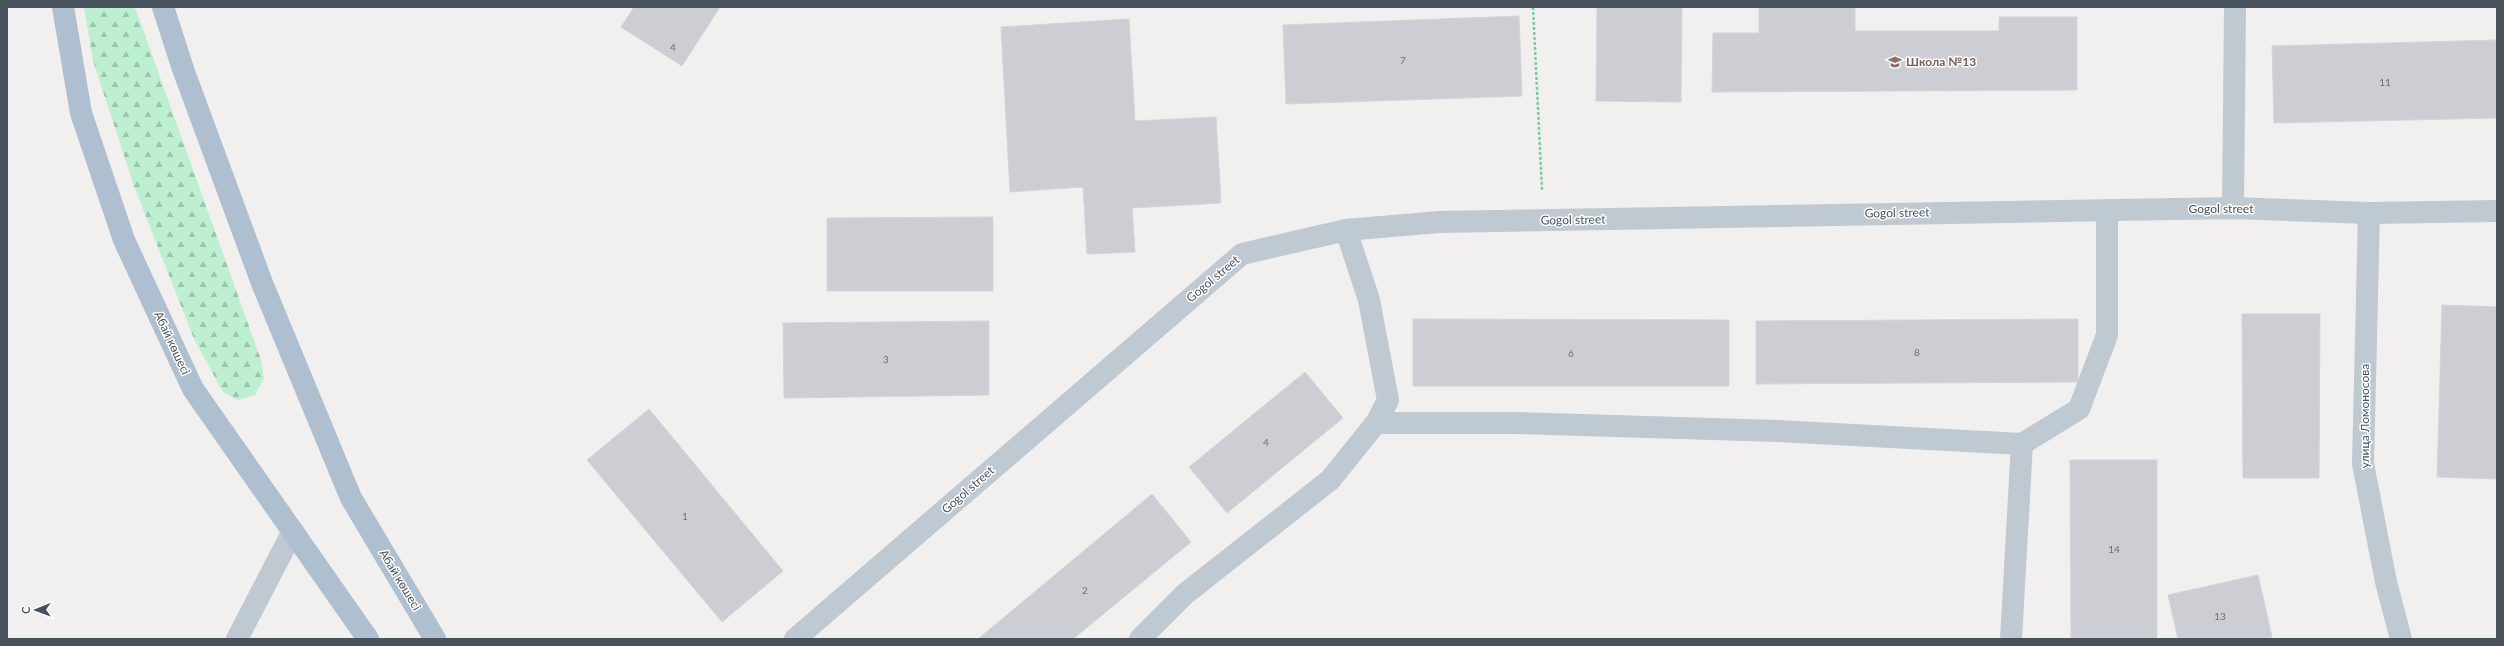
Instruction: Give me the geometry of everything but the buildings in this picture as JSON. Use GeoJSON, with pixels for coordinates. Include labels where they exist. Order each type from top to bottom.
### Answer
{"type":"FeatureCollection","features":[{"type":"Feature","properties":{"kind":"main road","name":"Абай көшесі"},"geometry":{"type":"LineString","coordinates":[[63,7],[81,113],[124,240],[193,389],[368,639]]}},
{"type":"Feature","properties":{"kind":"main road","name":"Абай көшесі"},"geometry":{"type":"LineString","coordinates":[[163,7],[183,69],[262,283],[351,498],[435,639]]}},
{"type":"Feature","properties":{"kind":"street"},"geometry":{"type":"LineString","coordinates":[[2233,208],[2236,7]]}},
{"type":"Feature","properties":{"kind":"street","name":"Gogol street"},"geometry":{"type":"LineString","coordinates":[[795,639],[1242,254],[1346,230],[1439,222],[2233,208],[2369,213],[2497,211]]}},
{"type":"Feature","properties":{"kind":"street"},"geometry":{"type":"LineString","coordinates":[[1376,423],[1515,423],[1770,431],[2022,444],[2079,409],[2107,335],[2107,210]]}},
{"type":"Feature","properties":{"kind":"street","name":"улица Ломоносова"},"geometry":{"type":"LineString","coordinates":[[2369,213],[2363,464],[2386,582],[2401,639]]}},
{"type":"Feature","properties":{"kind":"street"},"geometry":{"type":"LineString","coordinates":[[1140,639],[1185,594],[1330,480],[1376,423],[1388,400],[1369,300],[1346,230]]}},
{"type":"Feature","properties":{"kind":"street"},"geometry":{"type":"LineString","coordinates":[[2011,639],[2022,444]]}},
{"type":"Feature","properties":{"kind":"street"},"geometry":{"type":"LineString","coordinates":[[237,639],[293,531]]}},
{"type":"Feature","properties":{"kind":"path"},"geometry":{"type":"LineString","coordinates":[[1533,7],[1544,220]]}},
{"type":"Feature","properties":{"kind":"green space"},"geometry":{"type":"Polygon","coordinates":[[[84,7],[135,7],[261,360],[264,378],[255,395],[238,400],[223,392],[194,339],[134,186],[93,61],[84,7]]]}},
{"type":"Feature","properties":{"kind":"place","name":"Школа №13"},"geometry":{"type":"Point","coordinates":[1895,62]}}]}
